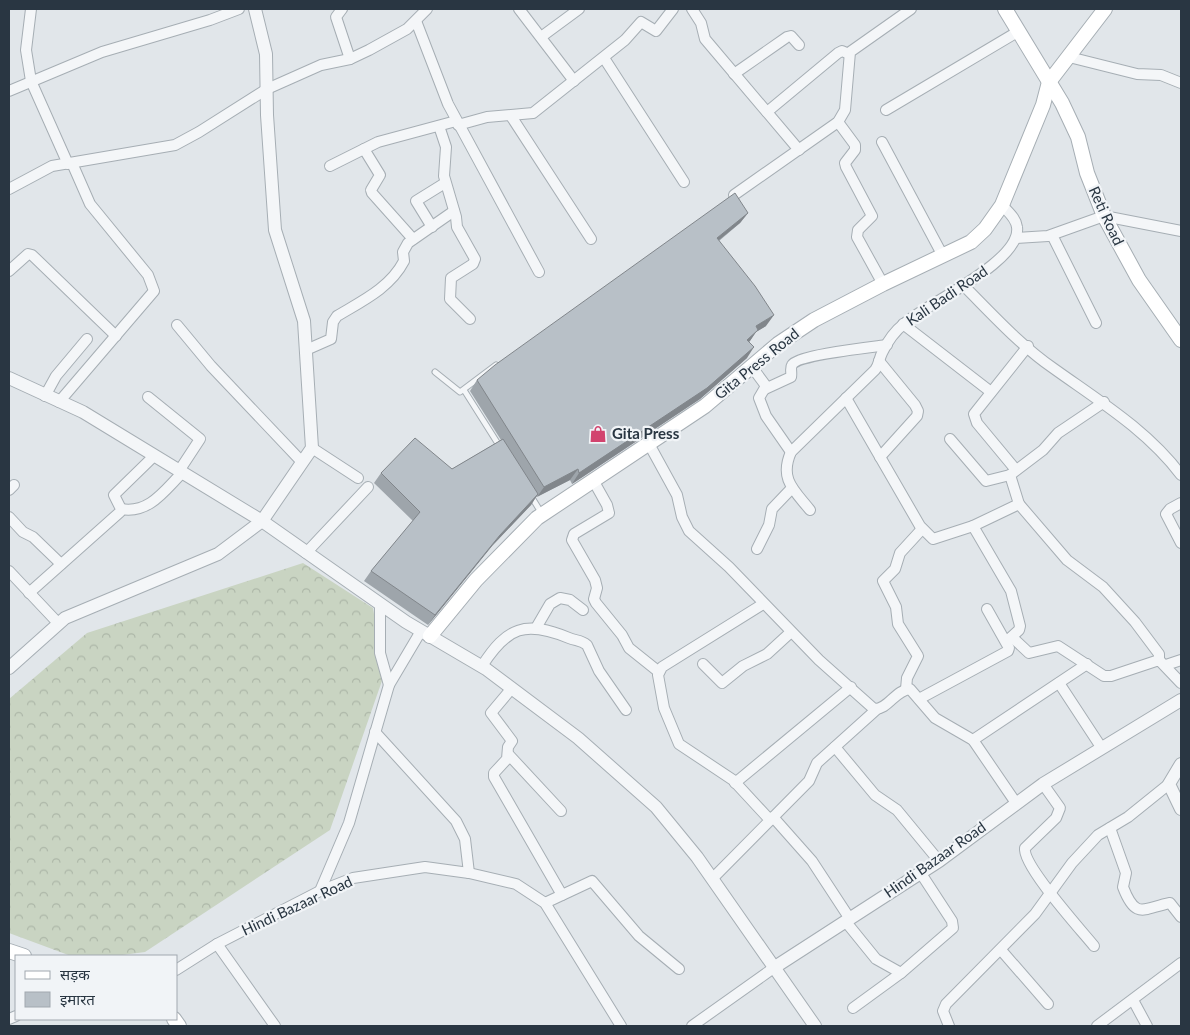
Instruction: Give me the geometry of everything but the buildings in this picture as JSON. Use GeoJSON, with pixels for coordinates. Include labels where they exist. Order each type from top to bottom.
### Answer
{"type":"FeatureCollection","features":[{"type":"Feature","properties":{"kind":"main road","name":"Reti Road"},"geometry":{"type":"LineString","coordinates":[[1005,9],[1050,82],[1078,137],[1087,173],[1104,216],[1139,280],[1181,340]]}},
{"type":"Feature","properties":{"kind":"main road","name":"Gita Press Road"},"geometry":{"type":"LineString","coordinates":[[426,634],[520,533],[542,515],[705,406],[778,344],[814,320],[883,284],[971,242],[985,229],[1002,206],[1050,82],[1105,9]]}},
{"type":"Feature","properties":{"kind":"main road"},"geometry":{"type":"LineString","coordinates":[[9,951],[21,955]]}},
{"type":"Feature","properties":{"kind":"street"},"geometry":{"type":"LineString","coordinates":[[31,9],[26,50],[31,81],[90,204],[148,275],[152,286],[152,295],[59,402]]}},
{"type":"Feature","properties":{"kind":"street"},"geometry":{"type":"LineString","coordinates":[[9,91],[102,52],[210,20],[239,9]]}},
{"type":"Feature","properties":{"kind":"street"},"geometry":{"type":"LineString","coordinates":[[9,668],[65,618],[218,554],[262,521],[312,448],[304,321],[275,230],[266,54],[255,9]]}},
{"type":"Feature","properties":{"kind":"street"},"geometry":{"type":"LineString","coordinates":[[342,9],[336,17],[350,59]]}},
{"type":"Feature","properties":{"kind":"street"},"geometry":{"type":"LineString","coordinates":[[9,189],[52,166],[175,145],[267,89],[321,65],[350,59],[407,29],[427,9]]}},
{"type":"Feature","properties":{"kind":"street"},"geometry":{"type":"LineString","coordinates":[[519,9],[574,81]]}},
{"type":"Feature","properties":{"kind":"street"},"geometry":{"type":"LineString","coordinates":[[541,37],[578,9]]}},
{"type":"Feature","properties":{"kind":"street"},"geometry":{"type":"LineString","coordinates":[[330,166],[384,140],[439,126],[487,117],[533,113],[604,58],[625,40],[641,22],[656,31],[673,9]]}},
{"type":"Feature","properties":{"kind":"street"},"geometry":{"type":"LineString","coordinates":[[692,9],[701,23],[705,40],[799,150]]}},
{"type":"Feature","properties":{"kind":"street"},"geometry":{"type":"LineString","coordinates":[[734,195],[838,122],[844,110],[849,54],[854,48],[911,9]]}},
{"type":"Feature","properties":{"kind":"street"},"geometry":{"type":"LineString","coordinates":[[416,21],[457,123],[539,272]]}},
{"type":"Feature","properties":{"kind":"street"},"geometry":{"type":"LineString","coordinates":[[886,110],[1019,31]]}},
{"type":"Feature","properties":{"kind":"street"},"geometry":{"type":"LineString","coordinates":[[734,74],[787,37],[791,36],[799,45]]}},
{"type":"Feature","properties":{"kind":"street"},"geometry":{"type":"LineString","coordinates":[[767,112],[838,53],[849,54]]}},
{"type":"Feature","properties":{"kind":"street"},"geometry":{"type":"LineString","coordinates":[[1069,57],[1137,74],[1154,73],[1181,83]]}},
{"type":"Feature","properties":{"kind":"street"},"geometry":{"type":"LineString","coordinates":[[604,58],[684,182]]}},
{"type":"Feature","properties":{"kind":"street"},"geometry":{"type":"LineString","coordinates":[[511,116],[591,239]]}},
{"type":"Feature","properties":{"kind":"street"},"geometry":{"type":"LineString","coordinates":[[838,122],[855,145],[855,150],[845,164],[872,216],[858,230],[857,238],[883,284]]}},
{"type":"Feature","properties":{"kind":"street"},"geometry":{"type":"LineString","coordinates":[[439,126],[446,147],[443,165],[458,232],[475,259],[472,264],[451,278],[450,299],[470,319]]}},
{"type":"Feature","properties":{"kind":"street"},"geometry":{"type":"LineString","coordinates":[[882,142],[943,256]]}},
{"type":"Feature","properties":{"kind":"street"},"geometry":{"type":"LineString","coordinates":[[364,149],[380,175],[370,190],[413,240]]}},
{"type":"Feature","properties":{"kind":"street"},"geometry":{"type":"LineString","coordinates":[[432,227],[416,201],[446,183]]}},
{"type":"Feature","properties":{"kind":"street"},"geometry":{"type":"LineString","coordinates":[[1002,206],[1014,218],[1017,227],[1016,238],[1052,235],[1104,216],[1181,231]]}},
{"type":"Feature","properties":{"kind":"street"},"geometry":{"type":"LineString","coordinates":[[306,350],[328,341],[332,337],[333,322],[337,316],[388,282],[404,261],[404,248],[454,211]]}},
{"type":"Feature","properties":{"kind":"street"},"geometry":{"type":"LineString","coordinates":[[1052,235],[1096,322]]}},
{"type":"Feature","properties":{"kind":"street","name":"Kali Badi Road"},"geometry":{"type":"LineString","coordinates":[[791,452],[875,370],[889,341],[903,324],[927,306],[964,286],[983,273],[1007,251],[1016,238]]}},
{"type":"Feature","properties":{"kind":"street"},"geometry":{"type":"LineString","coordinates":[[9,271],[24,256],[32,255],[116,336]]}},
{"type":"Feature","properties":{"kind":"street"},"geometry":{"type":"LineString","coordinates":[[964,286],[1053,368],[1104,402],[1178,463],[1181,475]]}},
{"type":"Feature","properties":{"kind":"street"},"geometry":{"type":"LineString","coordinates":[[903,324],[991,392]]}},
{"type":"Feature","properties":{"kind":"street"},"geometry":{"type":"LineString","coordinates":[[177,326],[211,366],[302,462]]}},
{"type":"Feature","properties":{"kind":"street"},"geometry":{"type":"LineString","coordinates":[[45,396],[56,376],[87,339]]}},
{"type":"Feature","properties":{"kind":"street"},"geometry":{"type":"LineString","coordinates":[[810,510],[792,488],[786,474],[786,463],[791,452],[763,410],[759,398],[765,389],[791,377],[791,366],[794,363],[812,356],[889,341]]}},
{"type":"Feature","properties":{"kind":"street"},"geometry":{"type":"LineString","coordinates":[[1028,346],[974,414],[974,418],[1013,472],[1019,504],[1067,560],[1103,588],[1135,622],[1159,654],[1162,663],[1181,683]]}},
{"type":"Feature","properties":{"kind":"street"},"geometry":{"type":"LineString","coordinates":[[879,361],[918,411],[916,416],[880,457]]}},
{"type":"Feature","properties":{"kind":"street"},"geometry":{"type":"LineString","coordinates":[[752,367],[764,384],[765,389]]}},
{"type":"Feature","properties":{"kind":"street"},"geometry":{"type":"LineString","coordinates":[[9,378],[83,412],[262,521],[380,605],[482,666],[578,738],[656,806],[712,879],[815,1026]]}},
{"type":"Feature","properties":{"kind":"street"},"geometry":{"type":"LineString","coordinates":[[121,509],[131,511],[144,508],[181,472],[200,439],[148,397]]}},
{"type":"Feature","properties":{"kind":"street"},"geometry":{"type":"LineString","coordinates":[[846,398],[922,529],[933,538],[973,526],[1019,504]]}},
{"type":"Feature","properties":{"kind":"street"},"geometry":{"type":"LineString","coordinates":[[950,439],[986,481],[1013,472],[1043,450],[1058,434],[1104,402]]}},
{"type":"Feature","properties":{"kind":"street"},"geometry":{"type":"LineString","coordinates":[[649,444],[678,494],[682,517],[689,530],[729,567],[791,632],[877,709]]}},
{"type":"Feature","properties":{"kind":"street"},"geometry":{"type":"LineString","coordinates":[[312,448],[358,478]]}},
{"type":"Feature","properties":{"kind":"street"},"geometry":{"type":"LineString","coordinates":[[121,509],[114,495],[154,456]]}},
{"type":"Feature","properties":{"kind":"street"},"geometry":{"type":"LineString","coordinates":[[593,480],[607,505],[609,513],[574,534],[572,540],[595,580],[594,599],[596,603],[622,635],[629,648],[659,672]]}},
{"type":"Feature","properties":{"kind":"street"},"geometry":{"type":"LineString","coordinates":[[306,553],[368,487]]}},
{"type":"Feature","properties":{"kind":"street"},"geometry":{"type":"LineString","coordinates":[[757,549],[769,525],[772,509],[792,488]]}},
{"type":"Feature","properties":{"kind":"street"},"geometry":{"type":"LineString","coordinates":[[1181,503],[1170,509],[1166,514],[1181,543]]}},
{"type":"Feature","properties":{"kind":"street"},"geometry":{"type":"LineString","coordinates":[[29,592],[118,514],[121,509]]}},
{"type":"Feature","properties":{"kind":"street"},"geometry":{"type":"LineString","coordinates":[[9,517],[23,532],[33,537],[61,564]]}},
{"type":"Feature","properties":{"kind":"street"},"geometry":{"type":"LineString","coordinates":[[919,699],[1005,654],[1009,648],[1009,640],[1019,630],[1020,626],[1011,591],[973,526]]}},
{"type":"Feature","properties":{"kind":"street"},"geometry":{"type":"LineString","coordinates":[[906,689],[906,678],[918,656],[898,624],[896,607],[883,581],[895,569],[900,553],[922,529]]}},
{"type":"Feature","properties":{"kind":"street"},"geometry":{"type":"LineString","coordinates":[[9,571],[58,623]]}},
{"type":"Feature","properties":{"kind":"street"},"geometry":{"type":"LineString","coordinates":[[536,628],[550,604],[560,598],[570,600],[583,610]]}},
{"type":"Feature","properties":{"kind":"street"},"geometry":{"type":"LineString","coordinates":[[763,604],[662,667],[659,672],[666,713],[679,744],[735,783],[772,819],[812,861],[848,920],[876,958],[901,973]]}},
{"type":"Feature","properties":{"kind":"street"},"geometry":{"type":"LineString","coordinates":[[380,605],[380,654],[388,685]]}},
{"type":"Feature","properties":{"kind":"street"},"geometry":{"type":"LineString","coordinates":[[987,609],[1009,640],[1029,653],[1058,646],[1108,676],[1181,660]]}},
{"type":"Feature","properties":{"kind":"street"},"geometry":{"type":"LineString","coordinates":[[482,666],[501,640],[513,632],[536,628],[557,632],[587,645],[599,671],[626,710]]}},
{"type":"Feature","properties":{"kind":"street"},"geometry":{"type":"LineString","coordinates":[[703,664],[722,683],[743,666],[767,654],[791,632]]}},
{"type":"Feature","properties":{"kind":"street"},"geometry":{"type":"LineString","coordinates":[[320,891],[349,823],[388,685],[426,634]]}},
{"type":"Feature","properties":{"kind":"street"},"geometry":{"type":"LineString","coordinates":[[973,740],[1087,664]]}},
{"type":"Feature","properties":{"kind":"street"},"geometry":{"type":"LineString","coordinates":[[1059,683],[1102,747]]}},
{"type":"Feature","properties":{"kind":"street"},"geometry":{"type":"LineString","coordinates":[[735,783],[851,687]]}},
{"type":"Feature","properties":{"kind":"street"},"geometry":{"type":"LineString","coordinates":[[512,688],[491,713],[492,717],[510,736],[512,741],[507,751],[509,755],[561,811]]}},
{"type":"Feature","properties":{"kind":"street"},"geometry":{"type":"LineString","coordinates":[[906,689],[910,689],[935,718],[966,733],[973,740],[1016,803]]}},
{"type":"Feature","properties":{"kind":"street"},"geometry":{"type":"LineString","coordinates":[[712,879],[809,781],[817,763],[877,709],[906,689]]}},
{"type":"Feature","properties":{"kind":"street","name":"Hindi Bazaar Road"},"geometry":{"type":"LineString","coordinates":[[692,1026],[708,1022],[775,967],[938,861],[1043,784],[1181,700]]}},
{"type":"Feature","properties":{"kind":"street"},"geometry":{"type":"LineString","coordinates":[[375,732],[456,821],[465,839],[469,873]]}},
{"type":"Feature","properties":{"kind":"street"},"geometry":{"type":"LineString","coordinates":[[834,747],[875,795],[897,810],[938,861]]}},
{"type":"Feature","properties":{"kind":"street"},"geometry":{"type":"LineString","coordinates":[[509,755],[494,773],[496,780],[562,895]]}},
{"type":"Feature","properties":{"kind":"street"},"geometry":{"type":"LineString","coordinates":[[949,1026],[943,1011],[946,1004],[1001,950],[1051,894],[1072,863],[1098,835],[1128,817],[1169,784],[1181,764]]}},
{"type":"Feature","properties":{"kind":"street"},"geometry":{"type":"LineString","coordinates":[[1043,784],[1060,808],[1059,814],[1025,848],[1024,852],[1051,894],[1094,946]]}},
{"type":"Feature","properties":{"kind":"street"},"geometry":{"type":"LineString","coordinates":[[1169,784],[1181,809]]}},
{"type":"Feature","properties":{"kind":"street"},"geometry":{"type":"LineString","coordinates":[[1110,828],[1126,873],[1123,887],[1136,908],[1144,911],[1170,903],[1181,917]]}},
{"type":"Feature","properties":{"kind":"street","name":"Hindi Bazaar Road"},"geometry":{"type":"LineString","coordinates":[[178,969],[217,944],[320,891],[353,878],[425,867],[469,873],[516,884],[545,902],[621,1026]]}},
{"type":"Feature","properties":{"kind":"street"},"geometry":{"type":"LineString","coordinates":[[853,1008],[901,973],[953,928],[952,921],[920,872]]}},
{"type":"Feature","properties":{"kind":"street"},"geometry":{"type":"LineString","coordinates":[[545,902],[592,881],[639,936],[679,969]]}},
{"type":"Feature","properties":{"kind":"street"},"geometry":{"type":"LineString","coordinates":[[217,944],[275,1026]]}},
{"type":"Feature","properties":{"kind":"street"},"geometry":{"type":"LineString","coordinates":[[1001,950],[1048,1004]]}},
{"type":"Feature","properties":{"kind":"street"},"geometry":{"type":"LineString","coordinates":[[1097,1026],[1181,963]]}},
{"type":"Feature","properties":{"kind":"street"},"geometry":{"type":"LineString","coordinates":[[1133,1000],[1147,1026]]}},
{"type":"Feature","properties":{"kind":"lane"},"geometry":{"type":"LineString","coordinates":[[435,372],[457,391],[464,390],[503,360]]}},
{"type":"Feature","properties":{"kind":"lane"},"geometry":{"type":"LineString","coordinates":[[464,390],[506,456]]}},
{"type":"Feature","properties":{"kind":"lane"},"geometry":{"type":"LineString","coordinates":[[527,490],[542,515]]}},
{"type":"Feature","properties":{"kind":"green space"},"geometry":{"type":"Polygon","coordinates":[[[303,563],[373,608],[384,675],[330,830],[145,952],[122,955],[68,955],[9,933],[9,699],[87,633],[303,563]]]}},
{"type":"Feature","properties":{"kind":"place","name":"Gita Press"},"geometry":{"type":"Point","coordinates":[598,434]}}]}
